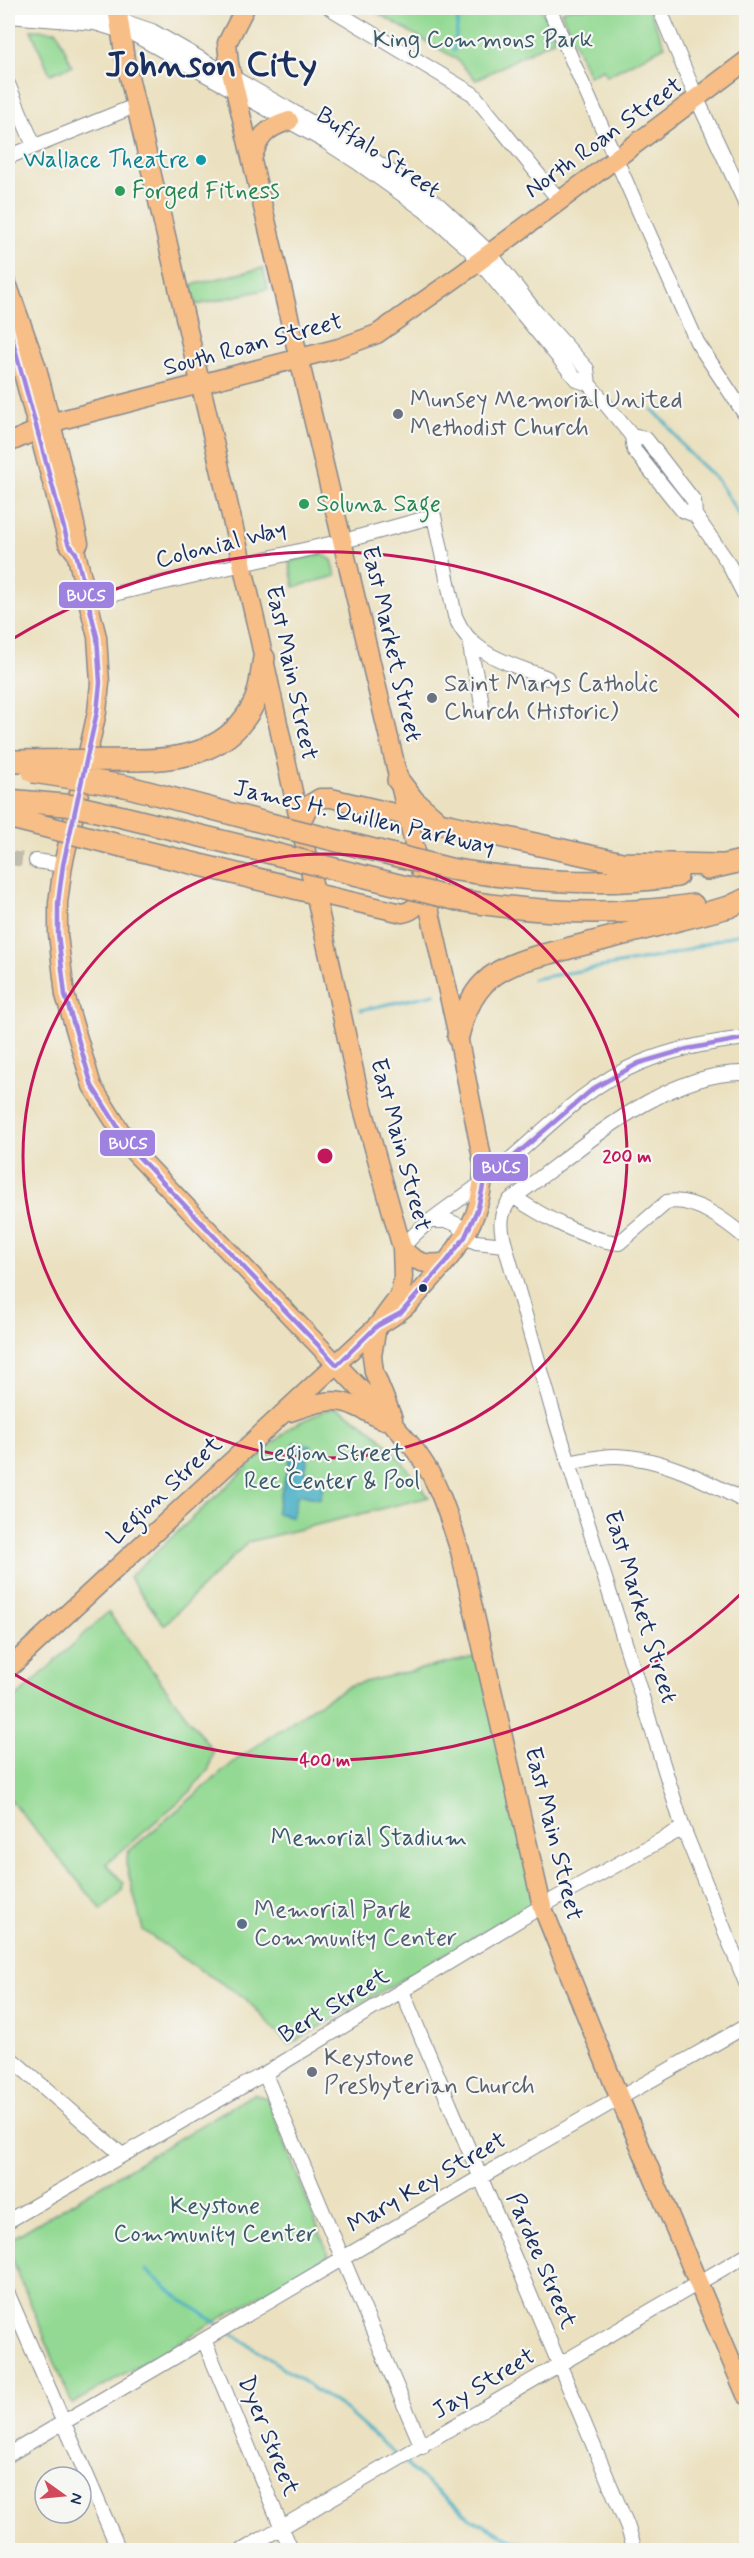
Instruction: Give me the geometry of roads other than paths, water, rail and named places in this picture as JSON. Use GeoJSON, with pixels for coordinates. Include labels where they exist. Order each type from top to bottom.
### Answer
{"type":"FeatureCollection","features":[{"type":"Feature","properties":{"kind":"highway"},"geometry":{"type":"LineString","coordinates":[[8,761],[158,760],[193,755],[207,750],[226,737],[240,723],[255,702],[264,658]]}},
{"type":"Feature","properties":{"kind":"highway","name":"James H. Quillen Parkway"},"geometry":{"type":"LineString","coordinates":[[8,771],[45,773],[125,786],[450,869],[531,880],[612,882],[690,874],[747,860]]}},
{"type":"Feature","properties":{"kind":"highway"},"geometry":{"type":"LineString","coordinates":[[398,780],[423,810],[442,823]]}},
{"type":"Feature","properties":{"kind":"highway"},"geometry":{"type":"LineString","coordinates":[[8,800],[75,806],[458,900],[550,912],[604,913],[675,908],[747,898]]}},
{"type":"Feature","properties":{"kind":"highway"},"geometry":{"type":"LineString","coordinates":[[407,816],[622,863],[720,865]]}},
{"type":"Feature","properties":{"kind":"highway"},"geometry":{"type":"LineString","coordinates":[[8,817],[315,893]]}},
{"type":"Feature","properties":{"kind":"highway"},"geometry":{"type":"LineString","coordinates":[[458,1036],[474,994],[483,982],[504,967],[729,907],[747,898]]}},
{"type":"Feature","properties":{"kind":"main road","name":"East Market Street"},"geometry":{"type":"LineString","coordinates":[[245,8],[227,43],[226,53],[425,891],[458,1036],[483,1162],[484,1182]]}},
{"type":"Feature","properties":{"kind":"main road","name":"East Main Street"},"geometry":{"type":"LineString","coordinates":[[118,19],[135,106],[264,658],[360,1098],[402,1248],[404,1277],[400,1295],[377,1326]]}},
{"type":"Feature","properties":{"kind":"main road","name":"North Roan Street"},"geometry":{"type":"LineString","coordinates":[[485,257],[747,61]]}},
{"type":"Feature","properties":{"kind":"main road"},"geometry":{"type":"LineString","coordinates":[[252,162],[264,132],[289,121]]}},
{"type":"Feature","properties":{"kind":"main road","name":"South Roan Street"},"geometry":{"type":"LineString","coordinates":[[8,443],[45,427],[369,338],[485,257]]}},
{"type":"Feature","properties":{"kind":"main road"},"geometry":{"type":"LineString","coordinates":[[8,285],[32,350],[45,427]]}},
{"type":"Feature","properties":{"kind":"main road"},"geometry":{"type":"LineString","coordinates":[[8,323],[45,427]]}},
{"type":"Feature","properties":{"kind":"main road","name":"East Main Street"},"geometry":{"type":"LineString","coordinates":[[45,427],[79,540],[76,553],[99,644],[100,689],[63,865],[58,917],[65,995],[97,1095],[133,1151],[397,1429],[428,1468],[442,1498],[460,1551],[542,1906],[619,2097],[747,2395]]}},
{"type":"Feature","properties":{"kind":"main road"},"geometry":{"type":"LineString","coordinates":[[300,824],[310,804],[326,798],[407,816]]}},
{"type":"Feature","properties":{"kind":"main road"},"geometry":{"type":"LineString","coordinates":[[315,893],[402,913],[417,906],[425,891]]}},
{"type":"Feature","properties":{"kind":"main road","name":"Legion Street"},"geometry":{"type":"LineString","coordinates":[[8,1669],[377,1326],[401,1313],[465,1237],[478,1208],[484,1182]]}},
{"type":"Feature","properties":{"kind":"main road"},"geometry":{"type":"LineString","coordinates":[[402,1248],[420,1263],[432,1265],[446,1262]]}},
{"type":"Feature","properties":{"kind":"main road"},"geometry":{"type":"LineString","coordinates":[[377,1326],[372,1365],[397,1429]]}},
{"type":"Feature","properties":{"kind":"main road"},"geometry":{"type":"LineString","coordinates":[[284,1414],[318,1402],[340,1400],[351,1403],[397,1429]]}},
{"type":"Feature","properties":{"kind":"street","name":"Buffalo Street"},"geometry":{"type":"LineString","coordinates":[[41,8],[88,11],[118,19],[154,45],[234,84],[381,164],[450,215],[485,257]]}},
{"type":"Feature","properties":{"kind":"street"},"geometry":{"type":"LineString","coordinates":[[330,8],[472,94],[559,200]]}},
{"type":"Feature","properties":{"kind":"street"},"geometry":{"type":"LineString","coordinates":[[549,8],[697,342],[747,416]]}},
{"type":"Feature","properties":{"kind":"street"},"geometry":{"type":"LineString","coordinates":[[659,8],[697,99],[747,204]]}},
{"type":"Feature","properties":{"kind":"street","name":"Buffalo Street"},"geometry":{"type":"LineString","coordinates":[[8,16],[74,20],[118,19]]}},
{"type":"Feature","properties":{"kind":"street"},"geometry":{"type":"LineString","coordinates":[[8,84],[34,146]]}},
{"type":"Feature","properties":{"kind":"street","name":"Buffalo Street"},"geometry":{"type":"LineString","coordinates":[[234,84],[357,162],[424,210],[469,249],[485,257]]}},
{"type":"Feature","properties":{"kind":"street"},"geometry":{"type":"LineString","coordinates":[[8,157],[135,106]]}},
{"type":"Feature","properties":{"kind":"street"},"geometry":{"type":"LineString","coordinates":[[485,257],[587,369],[590,384],[632,436],[646,440],[694,501],[695,514],[727,561],[747,598]]}},
{"type":"Feature","properties":{"kind":"street","name":"Colonial Way"},"geometry":{"type":"LineString","coordinates":[[88,600],[435,516],[455,616],[459,627],[470,642]]}},
{"type":"Feature","properties":{"kind":"street"},"geometry":{"type":"LineString","coordinates":[[470,642],[482,652],[547,678]]}},
{"type":"Feature","properties":{"kind":"street"},"geometry":{"type":"LineString","coordinates":[[470,642],[482,708]]}},
{"type":"Feature","properties":{"kind":"street"},"geometry":{"type":"LineString","coordinates":[[36,861],[63,865]]}},
{"type":"Feature","properties":{"kind":"street"},"geometry":{"type":"LineString","coordinates":[[402,1248],[428,1221],[484,1182],[594,1088],[639,1063],[687,1049],[747,1038]]}},
{"type":"Feature","properties":{"kind":"street"},"geometry":{"type":"LineString","coordinates":[[747,1073],[733,1072],[702,1078],[634,1109],[588,1140],[514,1197],[547,1216],[606,1242],[619,1243],[667,1202],[676,1201],[694,1206],[727,1222],[747,1238]]}},
{"type":"Feature","properties":{"kind":"street","name":"East Market Street"},"geometry":{"type":"LineString","coordinates":[[514,1197],[504,1208],[501,1221],[504,1242],[569,1462],[683,1828],[747,1983]]}},
{"type":"Feature","properties":{"kind":"street"},"geometry":{"type":"LineString","coordinates":[[428,1221],[448,1221],[459,1226],[465,1237],[476,1242],[504,1242]]}},
{"type":"Feature","properties":{"kind":"street"},"geometry":{"type":"LineString","coordinates":[[569,1462],[615,1456],[636,1458],[673,1468],[717,1486],[747,1502]]}},
{"type":"Feature","properties":{"kind":"street","name":"Bert Street"},"geometry":{"type":"LineString","coordinates":[[8,2221],[269,2071],[542,1906],[683,1828]]}},
{"type":"Feature","properties":{"kind":"street","name":"Pardee Street"},"geometry":{"type":"LineString","coordinates":[[402,1991],[561,2365],[627,2525],[635,2550]]}},
{"type":"Feature","properties":{"kind":"street","name":"Mary Key Street"},"geometry":{"type":"LineString","coordinates":[[8,2455],[481,2177],[747,2026]]}},
{"type":"Feature","properties":{"kind":"street"},"geometry":{"type":"LineString","coordinates":[[8,2055],[122,2155]]}},
{"type":"Feature","properties":{"kind":"street"},"geometry":{"type":"LineString","coordinates":[[269,2071],[267,2079],[422,2447]]}},
{"type":"Feature","properties":{"kind":"street","name":"Jay Street"},"geometry":{"type":"LineString","coordinates":[[243,2550],[747,2255]]}},
{"type":"Feature","properties":{"kind":"street"},"geometry":{"type":"LineString","coordinates":[[8,2294],[119,2550]]}},
{"type":"Feature","properties":{"kind":"street","name":"Dyer Street"},"geometry":{"type":"LineString","coordinates":[[204,2340],[291,2550]]}},
{"type":"Feature","properties":{"kind":"water"},"geometry":{"type":"Polygon","coordinates":[[[294,1442],[311,1446],[305,1471],[325,1477],[320,1499],[298,1494],[292,1517],[276,1513],[294,1442]]]}},
{"type":"Feature","properties":{"kind":"waterway"},"geometry":{"type":"LineString","coordinates":[[454,51],[458,19],[456,8]]}},
{"type":"Feature","properties":{"kind":"waterway"},"geometry":{"type":"LineString","coordinates":[[652,409],[666,423],[686,450],[718,481],[746,526]]}},
{"type":"Feature","properties":{"kind":"waterway"},"geometry":{"type":"LineString","coordinates":[[533,979],[670,955],[746,931]]}},
{"type":"Feature","properties":{"kind":"waterway"},"geometry":{"type":"LineString","coordinates":[[361,1010],[435,994]]}},
{"type":"Feature","properties":{"kind":"waterway"},"geometry":{"type":"LineString","coordinates":[[146,2270],[179,2298],[221,2326]]}},
{"type":"Feature","properties":{"kind":"waterway"},"geometry":{"type":"LineString","coordinates":[[229,2331],[345,2410],[397,2456]]}},
{"type":"Feature","properties":{"kind":"waterway"},"geometry":{"type":"LineString","coordinates":[[404,2462],[438,2493],[472,2519],[510,2538],[555,2550]]}},
{"type":"Feature","properties":{"kind":"tunnel"},"geometry":{"type":"LineString","coordinates":[[8,858],[36,861]]}},
{"type":"Feature","properties":{"kind":"place","name":"Wallace Theatre"},"geometry":{"type":"Point","coordinates":[201,160]}},
{"type":"Feature","properties":{"kind":"place","name":"Forged Fitness"},"geometry":{"type":"Point","coordinates":[120,191]}},
{"type":"Feature","properties":{"kind":"place","name":"Munsey Memorial United Methodist Church"},"geometry":{"type":"Point","coordinates":[398,414]}},
{"type":"Feature","properties":{"kind":"place","name":"Soluna Sage"},"geometry":{"type":"Point","coordinates":[304,504]}},
{"type":"Feature","properties":{"kind":"place","name":"Saint Marys Catholic Church (Historic)"},"geometry":{"type":"Point","coordinates":[432,698]}},
{"type":"Feature","properties":{"kind":"place","name":"Memorial Park Community Center"},"geometry":{"type":"Point","coordinates":[242,1924]}},
{"type":"Feature","properties":{"kind":"place","name":"Keystone Presbyterian Church"},"geometry":{"type":"Point","coordinates":[312,2072]}},
{"type":"Feature","properties":{"kind":"district","name":"Johnson City"},"geometry":{"type":"Point","coordinates":[211,66]}},
{"type":"Feature","properties":{"kind":"park label","name":"King Commons Park"},"geometry":{"type":"Point","coordinates":[483,40]}},
{"type":"Feature","properties":{"kind":"park label","name":"Legion Street Rec Center & Pool"},"geometry":{"type":"Point","coordinates":[332,1467]}},
{"type":"Feature","properties":{"kind":"park label","name":"Memorial Stadium"},"geometry":{"type":"Point","coordinates":[369,1838]}},
{"type":"Feature","properties":{"kind":"park label","name":"Keystone Community Center"},"geometry":{"type":"Point","coordinates":[215,2220]}}]}
